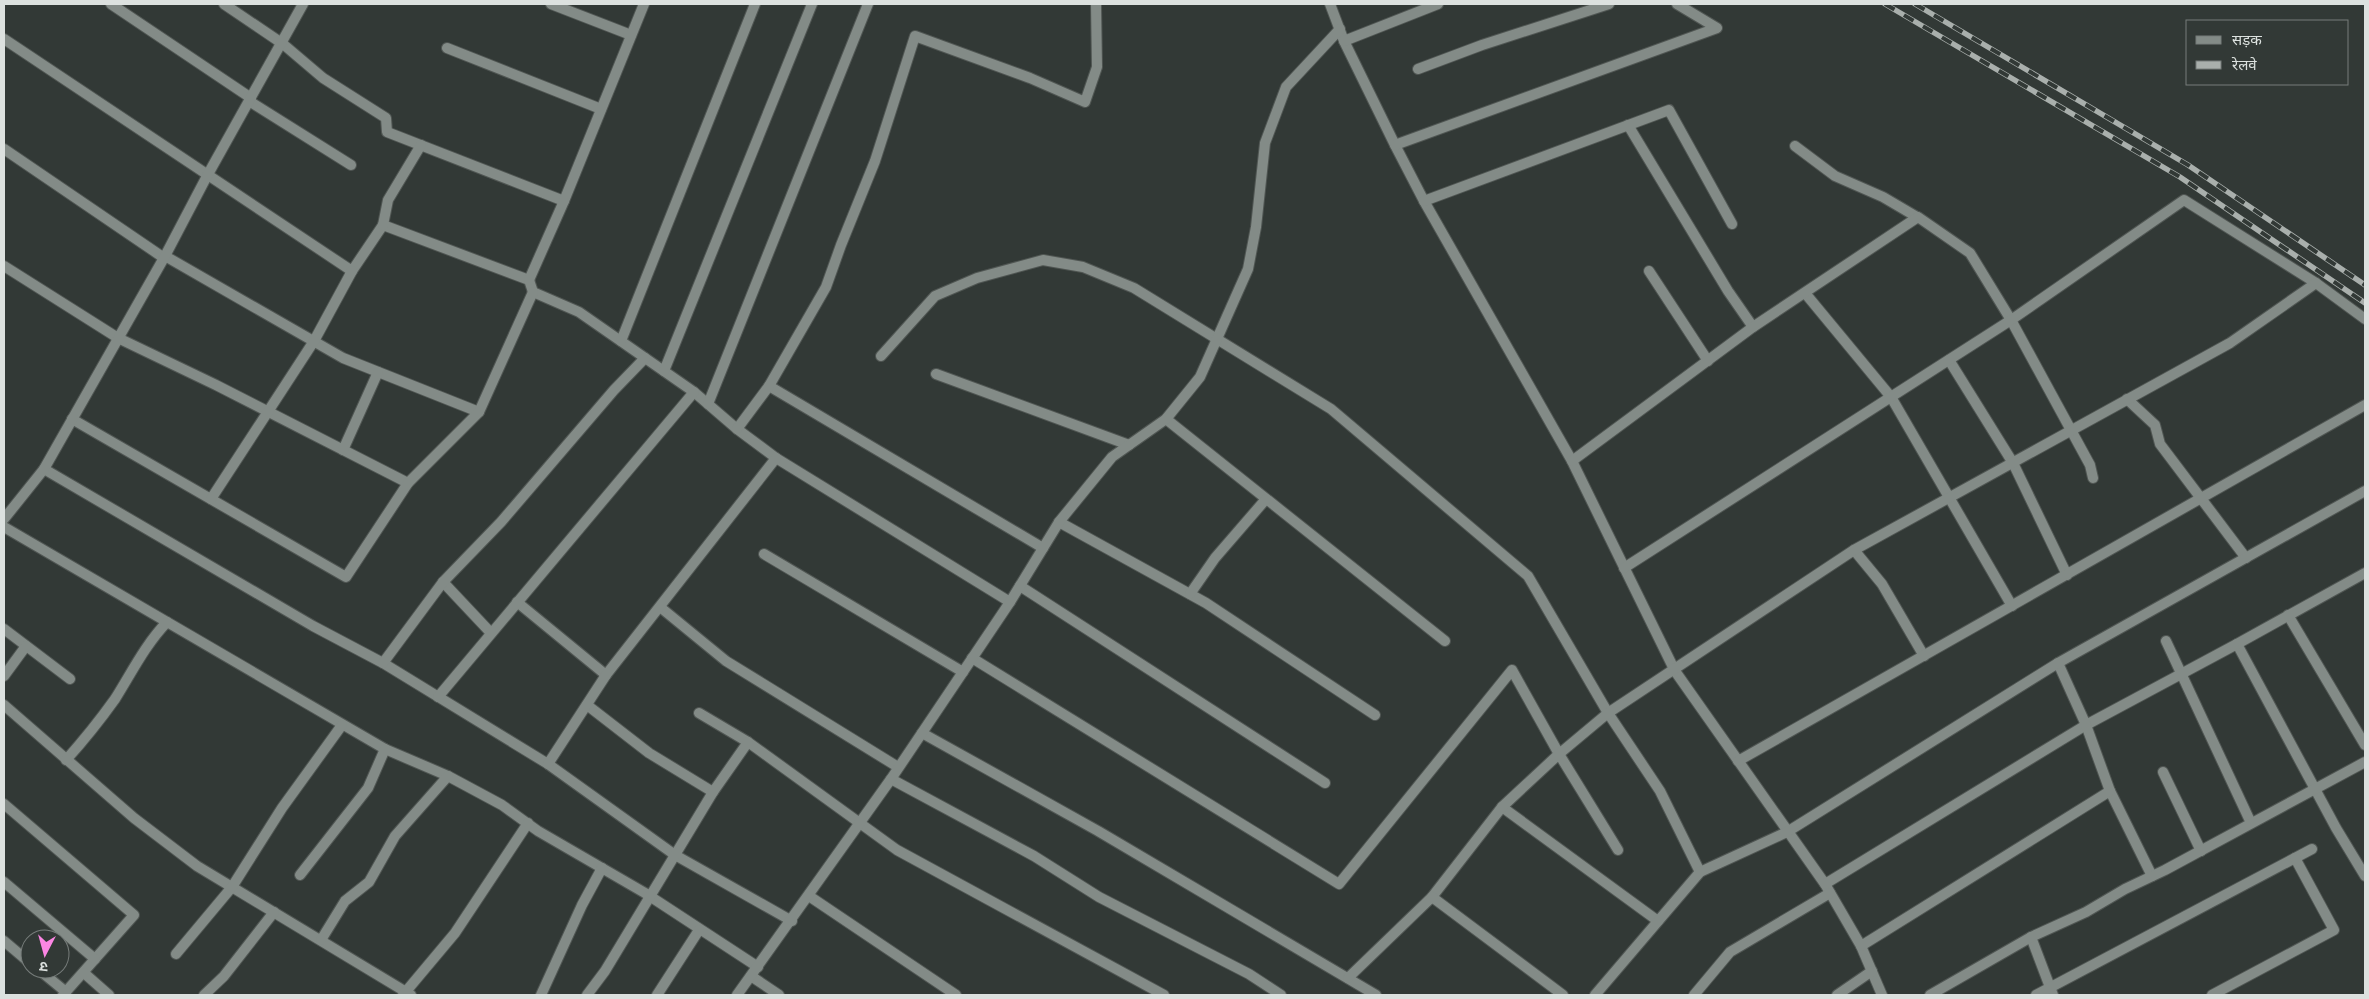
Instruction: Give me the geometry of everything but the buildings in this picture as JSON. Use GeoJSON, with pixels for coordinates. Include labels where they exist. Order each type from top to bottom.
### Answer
{"type":"FeatureCollection","features":[{"type":"Feature","properties":{"kind":"street"},"geometry":{"type":"LineString","coordinates":[[111,4],[250,100],[351,165]]}},
{"type":"Feature","properties":{"kind":"street"},"geometry":{"type":"LineString","coordinates":[[224,4],[283,44],[323,78],[386,118],[387,132],[564,201]]}},
{"type":"Feature","properties":{"kind":"street"},"geometry":{"type":"LineString","coordinates":[[4,519],[44,469],[164,257],[207,176],[283,44],[303,4]]}},
{"type":"Feature","properties":{"kind":"street"},"geometry":{"type":"LineString","coordinates":[[551,4],[631,35]]}},
{"type":"Feature","properties":{"kind":"street"},"geometry":{"type":"LineString","coordinates":[[72,419],[346,577],[408,483],[479,412],[533,292],[529,280],[564,201],[644,4]]}},
{"type":"Feature","properties":{"kind":"street"},"geometry":{"type":"LineString","coordinates":[[621,341],[755,4]]}},
{"type":"Feature","properties":{"kind":"street"},"geometry":{"type":"LineString","coordinates":[[664,371],[812,4]]}},
{"type":"Feature","properties":{"kind":"street"},"geometry":{"type":"LineString","coordinates":[[708,404],[868,4]]}},
{"type":"Feature","properties":{"kind":"street"},"geometry":{"type":"LineString","coordinates":[[737,429],[768,386],[826,287],[875,161],[914,36],[1030,78],[1085,102],[1097,67],[1096,4]]}},
{"type":"Feature","properties":{"kind":"street"},"geometry":{"type":"LineString","coordinates":[[1330,4],[1344,41],[1424,201],[1572,461],[1675,670],[1827,888],[1861,946],[1882,995]]}},
{"type":"Feature","properties":{"kind":"street"},"geometry":{"type":"LineString","coordinates":[[1344,41],[1438,4]]}},
{"type":"Feature","properties":{"kind":"street"},"geometry":{"type":"LineString","coordinates":[[1418,69],[1482,45],[1609,4]]}},
{"type":"Feature","properties":{"kind":"street"},"geometry":{"type":"LineString","coordinates":[[1395,145],[1717,28],[1677,4]]}},
{"type":"Feature","properties":{"kind":"street"},"geometry":{"type":"LineString","coordinates":[[737,995],[792,921],[891,779],[1010,602],[1059,522],[1112,457],[1166,420],[1200,377],[1248,269],[1256,227],[1265,143],[1286,87],[1340,29]]}},
{"type":"Feature","properties":{"kind":"street"},"geometry":{"type":"LineString","coordinates":[[4,39],[352,271]]}},
{"type":"Feature","properties":{"kind":"street"},"geometry":{"type":"LineString","coordinates":[[447,48],[601,109]]}},
{"type":"Feature","properties":{"kind":"street"},"geometry":{"type":"LineString","coordinates":[[1424,201],[1669,110],[1732,224]]}},
{"type":"Feature","properties":{"kind":"street"},"geometry":{"type":"LineString","coordinates":[[1628,125],[1728,291],[1754,327]]}},
{"type":"Feature","properties":{"kind":"street"},"geometry":{"type":"LineString","coordinates":[[211,499],[314,342],[352,271],[383,226],[388,200],[421,145]]}},
{"type":"Feature","properties":{"kind":"street"},"geometry":{"type":"LineString","coordinates":[[1795,146],[1835,176],[1883,197],[1970,254],[2012,320],[2090,465],[2093,478]]}},
{"type":"Feature","properties":{"kind":"street"},"geometry":{"type":"LineString","coordinates":[[4,149],[164,257],[314,342],[343,358],[479,412]]}},
{"type":"Feature","properties":{"kind":"street"},"geometry":{"type":"LineString","coordinates":[[1624,568],[2012,320],[2184,200],[2316,284],[2365,319]]}},
{"type":"Feature","properties":{"kind":"street"},"geometry":{"type":"LineString","coordinates":[[1572,461],[1754,327],[1917,218]]}},
{"type":"Feature","properties":{"kind":"street"},"geometry":{"type":"LineString","coordinates":[[383,226],[529,280]]}},
{"type":"Feature","properties":{"kind":"street"},"geometry":{"type":"LineString","coordinates":[[881,356],[935,296],[977,278],[1043,260],[1084,268],[1134,288],[1331,409],[1528,576],[1608,713],[1660,791],[1700,872]]}},
{"type":"Feature","properties":{"kind":"street"},"geometry":{"type":"LineString","coordinates":[[4,266],[118,338],[408,483]]}},
{"type":"Feature","properties":{"kind":"street"},"geometry":{"type":"LineString","coordinates":[[1648,270],[1708,360]]}},
{"type":"Feature","properties":{"kind":"street"},"geometry":{"type":"LineString","coordinates":[[1348,978],[1432,897],[1502,807],[1559,754],[1608,713],[1854,550],[2230,343],[2316,284]]}},
{"type":"Feature","properties":{"kind":"street"},"geometry":{"type":"LineString","coordinates":[[533,292],[579,312],[694,392],[737,429],[776,458],[1010,602]]}},
{"type":"Feature","properties":{"kind":"street"},"geometry":{"type":"LineString","coordinates":[[1804,293],[1892,397],[2012,606]]}},
{"type":"Feature","properties":{"kind":"street"},"geometry":{"type":"LineString","coordinates":[[383,663],[443,582],[502,522],[614,390],[645,358]]}},
{"type":"Feature","properties":{"kind":"street"},"geometry":{"type":"LineString","coordinates":[[1949,360],[2013,463],[2067,575]]}},
{"type":"Feature","properties":{"kind":"street"},"geometry":{"type":"LineString","coordinates":[[343,450],[378,372]]}},
{"type":"Feature","properties":{"kind":"street"},"geometry":{"type":"LineString","coordinates":[[936,374],[1129,444]]}},
{"type":"Feature","properties":{"kind":"street"},"geometry":{"type":"LineString","coordinates":[[768,386],[1043,548]]}},
{"type":"Feature","properties":{"kind":"street"},"geometry":{"type":"LineString","coordinates":[[438,697],[694,392]]}},
{"type":"Feature","properties":{"kind":"street"},"geometry":{"type":"LineString","coordinates":[[2127,399],[2155,425],[2160,444],[2246,558]]}},
{"type":"Feature","properties":{"kind":"street"},"geometry":{"type":"LineString","coordinates":[[1738,762],[2365,405]]}},
{"type":"Feature","properties":{"kind":"street"},"geometry":{"type":"LineString","coordinates":[[1166,420],[1445,641]]}},
{"type":"Feature","properties":{"kind":"street"},"geometry":{"type":"LineString","coordinates":[[548,764],[606,675],[776,458]]}},
{"type":"Feature","properties":{"kind":"street"},"geometry":{"type":"LineString","coordinates":[[44,469],[313,626],[383,663],[548,764],[675,854],[792,921]]}},
{"type":"Feature","properties":{"kind":"street"},"geometry":{"type":"LineString","coordinates":[[1595,995],[1700,872],[1787,832],[2058,663],[2365,491]]}},
{"type":"Feature","properties":{"kind":"street"},"geometry":{"type":"LineString","coordinates":[[1190,594],[1215,558],[1266,499]]}},
{"type":"Feature","properties":{"kind":"street"},"geometry":{"type":"LineString","coordinates":[[1059,522],[1190,594],[1375,715]]}},
{"type":"Feature","properties":{"kind":"street"},"geometry":{"type":"LineString","coordinates":[[4,527],[342,725],[385,749],[448,776],[502,805],[758,967]]}},
{"type":"Feature","properties":{"kind":"street"},"geometry":{"type":"LineString","coordinates":[[1854,550],[1882,584],[1924,656]]}},
{"type":"Feature","properties":{"kind":"street"},"geometry":{"type":"LineString","coordinates":[[764,554],[963,672]]}},
{"type":"Feature","properties":{"kind":"street"},"geometry":{"type":"LineString","coordinates":[[1694,995],[1730,952],[1827,888],[2086,725],[2238,644],[2365,573]]}},
{"type":"Feature","properties":{"kind":"street"},"geometry":{"type":"LineString","coordinates":[[443,582],[491,633]]}},
{"type":"Feature","properties":{"kind":"street"},"geometry":{"type":"LineString","coordinates":[[1020,586],[1325,783]]}},
{"type":"Feature","properties":{"kind":"street"},"geometry":{"type":"LineString","coordinates":[[517,602],[606,675]]}},
{"type":"Feature","properties":{"kind":"street"},"geometry":{"type":"LineString","coordinates":[[660,607],[726,660],[898,767]]}},
{"type":"Feature","properties":{"kind":"street"},"geometry":{"type":"LineString","coordinates":[[2288,615],[2365,745]]}},
{"type":"Feature","properties":{"kind":"street"},"geometry":{"type":"LineString","coordinates":[[66,760],[90,733],[115,698],[151,638],[167,622]]}},
{"type":"Feature","properties":{"kind":"street"},"geometry":{"type":"LineString","coordinates":[[4,628],[70,679]]}},
{"type":"Feature","properties":{"kind":"street"},"geometry":{"type":"LineString","coordinates":[[2166,641],[2251,823]]}},
{"type":"Feature","properties":{"kind":"street"},"geometry":{"type":"LineString","coordinates":[[2238,644],[2315,789],[2365,876]]}},
{"type":"Feature","properties":{"kind":"street"},"geometry":{"type":"LineString","coordinates":[[4,676],[26,646]]}},
{"type":"Feature","properties":{"kind":"street"},"geometry":{"type":"LineString","coordinates":[[972,658],[1339,884],[1512,670],[1559,754],[1618,850]]}},
{"type":"Feature","properties":{"kind":"street"},"geometry":{"type":"LineString","coordinates":[[2058,663],[2086,725],[2110,791],[2152,876]]}},
{"type":"Feature","properties":{"kind":"street"},"geometry":{"type":"LineString","coordinates":[[4,705],[134,818],[197,866],[321,940],[406,994],[455,934],[528,823]]}},
{"type":"Feature","properties":{"kind":"street"},"geometry":{"type":"LineString","coordinates":[[587,705],[649,753],[713,792]]}},
{"type":"Feature","properties":{"kind":"street"},"geometry":{"type":"LineString","coordinates":[[699,713],[748,742],[897,850],[1164,995]]}},
{"type":"Feature","properties":{"kind":"street"},"geometry":{"type":"LineString","coordinates":[[176,954],[232,886],[282,808],[342,725]]}},
{"type":"Feature","properties":{"kind":"street"},"geometry":{"type":"LineString","coordinates":[[922,733],[1098,831],[1376,995]]}},
{"type":"Feature","properties":{"kind":"street"},"geometry":{"type":"LineString","coordinates":[[587,995],[605,971],[713,792],[748,742]]}},
{"type":"Feature","properties":{"kind":"street"},"geometry":{"type":"LineString","coordinates":[[300,875],[368,788],[385,749]]}},
{"type":"Feature","properties":{"kind":"street"},"geometry":{"type":"LineString","coordinates":[[1930,995],[2031,937],[2086,912],[2124,889],[2201,851],[2365,762]]}},
{"type":"Feature","properties":{"kind":"street"},"geometry":{"type":"LineString","coordinates":[[2163,772],[2201,851]]}},
{"type":"Feature","properties":{"kind":"street"},"geometry":{"type":"LineString","coordinates":[[321,940],[345,901],[369,882],[395,836],[448,776]]}},
{"type":"Feature","properties":{"kind":"street"},"geometry":{"type":"LineString","coordinates":[[891,779],[1034,856],[1099,897],[1249,974],[1281,995]]}},
{"type":"Feature","properties":{"kind":"street"},"geometry":{"type":"LineString","coordinates":[[1861,946],[2110,791]]}},
{"type":"Feature","properties":{"kind":"street"},"geometry":{"type":"LineString","coordinates":[[4,804],[134,915],[65,994],[49,979]]}},
{"type":"Feature","properties":{"kind":"street"},"geometry":{"type":"LineString","coordinates":[[1502,807],[1658,921]]}},
{"type":"Feature","properties":{"kind":"street"},"geometry":{"type":"LineString","coordinates":[[2036,995],[2051,992],[2312,849]]}},
{"type":"Feature","properties":{"kind":"street"},"geometry":{"type":"LineString","coordinates":[[2212,995],[2334,930],[2295,858]]}},
{"type":"Feature","properties":{"kind":"street"},"geometry":{"type":"LineString","coordinates":[[541,995],[582,905],[602,868]]}},
{"type":"Feature","properties":{"kind":"street"},"geometry":{"type":"LineString","coordinates":[[4,882],[96,959]]}},
{"type":"Feature","properties":{"kind":"street"},"geometry":{"type":"LineString","coordinates":[[809,896],[956,995]]}},
{"type":"Feature","properties":{"kind":"street"},"geometry":{"type":"LineString","coordinates":[[1432,897],[1563,995]]}},
{"type":"Feature","properties":{"kind":"street"},"geometry":{"type":"LineString","coordinates":[[204,995],[224,976],[274,912]]}},
{"type":"Feature","properties":{"kind":"street"},"geometry":{"type":"LineString","coordinates":[[657,995],[699,930]]}},
{"type":"Feature","properties":{"kind":"street"},"geometry":{"type":"LineString","coordinates":[[2031,937],[2051,992]]}},
{"type":"Feature","properties":{"kind":"street"},"geometry":{"type":"LineString","coordinates":[[4,942],[20,955]]}},
{"type":"Feature","properties":{"kind":"street"},"geometry":{"type":"LineString","coordinates":[[1837,995],[1872,971]]}},
{"type":"Feature","properties":{"kind":"street"},"geometry":{"type":"LineString","coordinates":[[84,973],[109,995]]}},
{"type":"Feature","properties":{"kind":"street"},"geometry":{"type":"LineString","coordinates":[[751,976],[778,995]]}},
{"type":"Feature","properties":{"kind":"railway"},"geometry":{"type":"LineString","coordinates":[[1885,4],[2180,177],[2365,303]]}},
{"type":"Feature","properties":{"kind":"railway"},"geometry":{"type":"LineString","coordinates":[[1915,4],[2188,165],[2365,285]]}}]}
